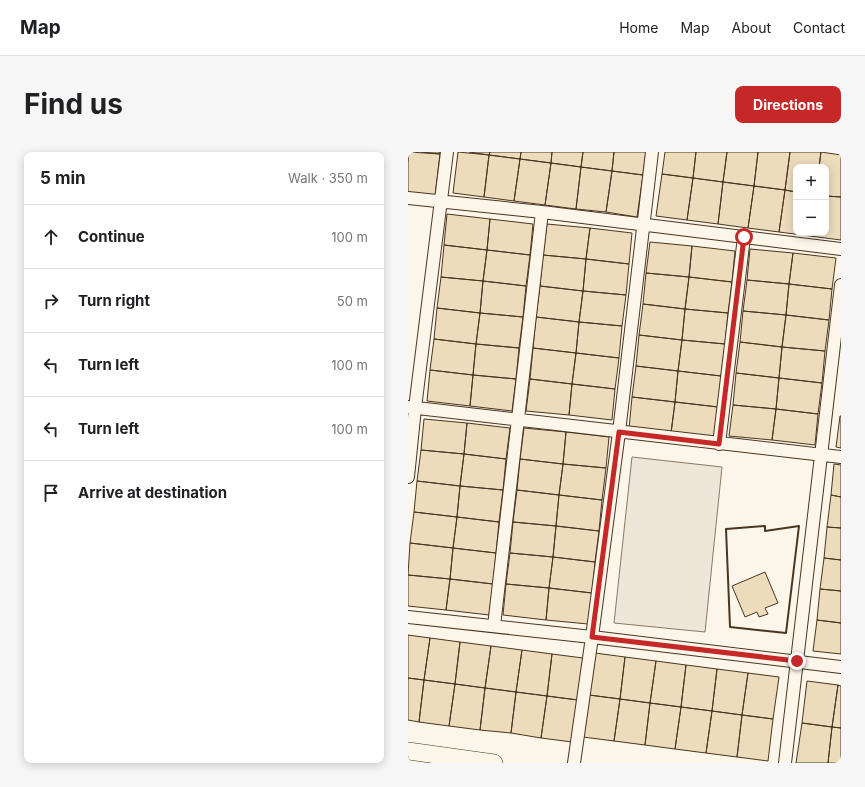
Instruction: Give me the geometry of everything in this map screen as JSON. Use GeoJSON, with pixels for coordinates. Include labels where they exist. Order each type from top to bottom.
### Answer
{"type":"FeatureCollection","features":[{"type":"Feature","properties":{"kind":"main road"},"geometry":{"type":"LineString","coordinates":[[408,751],[494,763]]}},
{"type":"Feature","properties":{"kind":"street"},"geometry":{"type":"LineString","coordinates":[[408,477],[412,407],[447,152]]}},
{"type":"Feature","properties":{"kind":"street"},"geometry":{"type":"LineString","coordinates":[[574,763],[619,432],[652,152]]}},
{"type":"Feature","properties":{"kind":"street"},"geometry":{"type":"LineString","coordinates":[[408,198],[542,212],[841,249]]}},
{"type":"Feature","properties":{"kind":"street"},"geometry":{"type":"LineString","coordinates":[[494,626],[542,212]]}},
{"type":"Feature","properties":{"kind":"street"},"geometry":{"type":"LineString","coordinates":[[719,444],[744,237]]}},
{"type":"Feature","properties":{"kind":"street"},"geometry":{"type":"LineString","coordinates":[[785,763],[841,285]]}},
{"type":"Feature","properties":{"kind":"street"},"geometry":{"type":"LineString","coordinates":[[412,407],[719,444],[841,457]]}},
{"type":"Feature","properties":{"kind":"street"},"geometry":{"type":"LineString","coordinates":[[408,617],[592,637],[841,667]]}},
{"type":"Feature","properties":{"kind":"shaded area"},"geometry":{"type":"Polygon","coordinates":[[[632,457],[722,467],[705,632],[614,623],[632,457]]]}},
{"type":"Feature","properties":{"kind":"building"},"geometry":{"type":"Polygon","coordinates":[[[409,152],[440,154],[435,196],[408,193],[409,152]]]}},
{"type":"Feature","properties":{"kind":"building"},"geometry":{"type":"Polygon","coordinates":[[[421,152],[440,152],[440,154],[421,152]]]}},
{"type":"Feature","properties":{"kind":"building"},"geometry":{"type":"Polygon","coordinates":[[[458,152],[489,155],[484,197],[453,193],[458,152]]]}},
{"type":"Feature","properties":{"kind":"building"},"geometry":{"type":"Polygon","coordinates":[[[469,152],[490,152],[489,155],[469,152]]]}},
{"type":"Feature","properties":{"kind":"building"},"geometry":{"type":"Polygon","coordinates":[[[490,152],[521,152],[520,159],[489,155],[490,152]]]}},
{"type":"Feature","properties":{"kind":"building"},"geometry":{"type":"Polygon","coordinates":[[[521,152],[552,152],[551,163],[520,159],[521,152]]]}},
{"type":"Feature","properties":{"kind":"building"},"geometry":{"type":"Polygon","coordinates":[[[552,152],[583,152],[581,167],[551,163],[552,152]]]}},
{"type":"Feature","properties":{"kind":"building"},"geometry":{"type":"Polygon","coordinates":[[[583,152],[614,152],[612,171],[581,167],[583,152]]]}},
{"type":"Feature","properties":{"kind":"building"},"geometry":{"type":"Polygon","coordinates":[[[614,152],[646,152],[643,175],[612,171],[614,152]]]}},
{"type":"Feature","properties":{"kind":"building"},"geometry":{"type":"Polygon","coordinates":[[[665,152],[696,152],[693,178],[662,174],[665,152]]]}},
{"type":"Feature","properties":{"kind":"building"},"geometry":{"type":"Polygon","coordinates":[[[696,152],[727,152],[723,182],[693,178],[696,152]]]}},
{"type":"Feature","properties":{"kind":"building"},"geometry":{"type":"Polygon","coordinates":[[[727,152],[758,152],[754,186],[723,182],[727,152]]]}},
{"type":"Feature","properties":{"kind":"building"},"geometry":{"type":"Polygon","coordinates":[[[758,152],[790,152],[785,190],[754,186],[758,152]]]}},
{"type":"Feature","properties":{"kind":"building"},"geometry":{"type":"Polygon","coordinates":[[[790,152],[821,152],[819,164],[793,164],[793,191],[785,190],[790,152]]]}},
{"type":"Feature","properties":{"kind":"building"},"geometry":{"type":"Polygon","coordinates":[[[821,152],[841,155],[841,197],[829,196],[829,164],[819,164],[821,152]]]}},
{"type":"Feature","properties":{"kind":"building"},"geometry":{"type":"Polygon","coordinates":[[[489,155],[520,159],[514,201],[484,197],[489,155]]]}},
{"type":"Feature","properties":{"kind":"building"},"geometry":{"type":"Polygon","coordinates":[[[520,159],[551,163],[545,205],[514,201],[520,159]]]}},
{"type":"Feature","properties":{"kind":"building"},"geometry":{"type":"Polygon","coordinates":[[[551,163],[581,167],[576,209],[545,205],[551,163]]]}},
{"type":"Feature","properties":{"kind":"building"},"geometry":{"type":"Polygon","coordinates":[[[581,167],[612,171],[606,212],[576,209],[581,167]]]}},
{"type":"Feature","properties":{"kind":"building"},"geometry":{"type":"Polygon","coordinates":[[[612,171],[643,175],[637,217],[606,212],[612,171]]]}},
{"type":"Feature","properties":{"kind":"building"},"geometry":{"type":"Polygon","coordinates":[[[662,174],[693,178],[687,220],[656,216],[662,174]]]}},
{"type":"Feature","properties":{"kind":"building"},"geometry":{"type":"Polygon","coordinates":[[[693,178],[723,182],[718,224],[687,220],[693,178]]]}},
{"type":"Feature","properties":{"kind":"building"},"geometry":{"type":"Polygon","coordinates":[[[723,182],[754,186],[748,228],[718,224],[723,182]]]}},
{"type":"Feature","properties":{"kind":"building"},"geometry":{"type":"Polygon","coordinates":[[[754,186],[785,190],[779,232],[748,228],[754,186]]]}},
{"type":"Feature","properties":{"kind":"building"},"geometry":{"type":"Polygon","coordinates":[[[785,190],[793,191],[793,234],[779,232],[785,190]]]}},
{"type":"Feature","properties":{"kind":"building"},"geometry":{"type":"Polygon","coordinates":[[[829,196],[841,197],[841,240],[810,236],[829,236],[829,196]]]}},
{"type":"Feature","properties":{"kind":"building"},"geometry":{"type":"Polygon","coordinates":[[[447,214],[490,219],[487,250],[444,245],[447,214]]]}},
{"type":"Feature","properties":{"kind":"building"},"geometry":{"type":"Polygon","coordinates":[[[490,219],[533,224],[530,255],[487,250],[490,219]]]}},
{"type":"Feature","properties":{"kind":"building"},"geometry":{"type":"Polygon","coordinates":[[[547,224],[590,228],[586,259],[543,255],[547,224]]]}},
{"type":"Feature","properties":{"kind":"building"},"geometry":{"type":"Polygon","coordinates":[[[590,228],[632,233],[629,264],[586,259],[590,228]]]}},
{"type":"Feature","properties":{"kind":"building"},"geometry":{"type":"Polygon","coordinates":[[[650,242],[692,246],[689,277],[646,273],[650,242]]]}},
{"type":"Feature","properties":{"kind":"building"},"geometry":{"type":"Polygon","coordinates":[[[444,245],[487,250],[483,281],[441,277],[444,245]]]}},
{"type":"Feature","properties":{"kind":"building"},"geometry":{"type":"Polygon","coordinates":[[[692,246],[735,251],[732,282],[689,277],[692,246]]]}},
{"type":"Feature","properties":{"kind":"building"},"geometry":{"type":"Polygon","coordinates":[[[750,249],[793,253],[789,284],[747,280],[750,249]]]}},
{"type":"Feature","properties":{"kind":"building"},"geometry":{"type":"Polygon","coordinates":[[[487,250],[530,255],[526,286],[483,281],[487,250]]]}},
{"type":"Feature","properties":{"kind":"building"},"geometry":{"type":"Polygon","coordinates":[[[793,253],[836,258],[832,289],[789,284],[793,253]]]}},
{"type":"Feature","properties":{"kind":"building"},"geometry":{"type":"Polygon","coordinates":[[[543,255],[586,259],[583,291],[540,286],[543,255]]]}},
{"type":"Feature","properties":{"kind":"building"},"geometry":{"type":"Polygon","coordinates":[[[586,259],[629,264],[626,295],[583,291],[586,259]]]}},
{"type":"Feature","properties":{"kind":"building"},"geometry":{"type":"Polygon","coordinates":[[[646,273],[689,277],[685,309],[643,304],[646,273]]]}},
{"type":"Feature","properties":{"kind":"building"},"geometry":{"type":"Polygon","coordinates":[[[441,277],[483,281],[480,313],[437,308],[441,277]]]}},
{"type":"Feature","properties":{"kind":"building"},"geometry":{"type":"Polygon","coordinates":[[[689,277],[732,282],[728,313],[685,309],[689,277]]]}},
{"type":"Feature","properties":{"kind":"building"},"geometry":{"type":"Polygon","coordinates":[[[747,280],[789,284],[786,315],[743,311],[747,280]]]}},
{"type":"Feature","properties":{"kind":"building"},"geometry":{"type":"Polygon","coordinates":[[[483,281],[526,286],[523,317],[480,313],[483,281]]]}},
{"type":"Feature","properties":{"kind":"building"},"geometry":{"type":"Polygon","coordinates":[[[789,284],[832,289],[829,320],[786,315],[789,284]]]}},
{"type":"Feature","properties":{"kind":"building"},"geometry":{"type":"Polygon","coordinates":[[[540,286],[583,291],[579,322],[536,317],[540,286]]]}},
{"type":"Feature","properties":{"kind":"building"},"geometry":{"type":"Polygon","coordinates":[[[583,291],[626,295],[622,326],[579,322],[583,291]]]}},
{"type":"Feature","properties":{"kind":"building"},"geometry":{"type":"Polygon","coordinates":[[[643,304],[685,309],[682,340],[639,335],[643,304]]]}},
{"type":"Feature","properties":{"kind":"building"},"geometry":{"type":"Polygon","coordinates":[[[437,308],[480,313],[476,344],[434,339],[437,308]]]}},
{"type":"Feature","properties":{"kind":"building"},"geometry":{"type":"Polygon","coordinates":[[[685,309],[728,313],[725,344],[682,340],[685,309]]]}},
{"type":"Feature","properties":{"kind":"building"},"geometry":{"type":"Polygon","coordinates":[[[743,311],[786,315],[782,347],[740,342],[743,311]]]}},
{"type":"Feature","properties":{"kind":"building"},"geometry":{"type":"Polygon","coordinates":[[[480,313],[523,317],[519,348],[476,344],[480,313]]]}},
{"type":"Feature","properties":{"kind":"building"},"geometry":{"type":"Polygon","coordinates":[[[786,315],[829,320],[825,351],[782,347],[786,315]]]}},
{"type":"Feature","properties":{"kind":"building"},"geometry":{"type":"Polygon","coordinates":[[[536,317],[579,322],[576,353],[533,348],[536,317]]]}},
{"type":"Feature","properties":{"kind":"building"},"geometry":{"type":"Polygon","coordinates":[[[579,322],[622,326],[619,358],[576,353],[579,322]]]}},
{"type":"Feature","properties":{"kind":"building"},"geometry":{"type":"Polygon","coordinates":[[[639,335],[682,340],[678,371],[636,366],[639,335]]]}},
{"type":"Feature","properties":{"kind":"building"},"geometry":{"type":"Polygon","coordinates":[[[434,339],[476,344],[473,375],[430,370],[434,339]]]}},
{"type":"Feature","properties":{"kind":"building"},"geometry":{"type":"Polygon","coordinates":[[[682,340],[725,344],[721,376],[678,371],[682,340]]]}},
{"type":"Feature","properties":{"kind":"building"},"geometry":{"type":"Polygon","coordinates":[[[740,342],[782,347],[779,378],[736,373],[740,342]]]}},
{"type":"Feature","properties":{"kind":"building"},"geometry":{"type":"Polygon","coordinates":[[[476,344],[519,348],[516,379],[473,375],[476,344]]]}},
{"type":"Feature","properties":{"kind":"building"},"geometry":{"type":"Polygon","coordinates":[[[782,347],[825,351],[822,383],[779,378],[782,347]]]}},
{"type":"Feature","properties":{"kind":"building"},"geometry":{"type":"Polygon","coordinates":[[[533,348],[576,353],[572,384],[530,379],[533,348]]]}},
{"type":"Feature","properties":{"kind":"building"},"geometry":{"type":"Polygon","coordinates":[[[576,353],[619,358],[615,389],[572,384],[576,353]]]}},
{"type":"Feature","properties":{"kind":"building"},"geometry":{"type":"Polygon","coordinates":[[[636,366],[678,371],[675,402],[632,397],[636,366]]]}},
{"type":"Feature","properties":{"kind":"building"},"geometry":{"type":"Polygon","coordinates":[[[430,370],[473,375],[470,406],[427,401],[430,370]]]}},
{"type":"Feature","properties":{"kind":"building"},"geometry":{"type":"Polygon","coordinates":[[[678,371],[721,376],[718,407],[675,402],[678,371]]]}},
{"type":"Feature","properties":{"kind":"building"},"geometry":{"type":"Polygon","coordinates":[[[736,373],[779,378],[776,409],[733,405],[736,373]]]}},
{"type":"Feature","properties":{"kind":"building"},"geometry":{"type":"Polygon","coordinates":[[[473,375],[516,379],[512,411],[470,406],[473,375]]]}},
{"type":"Feature","properties":{"kind":"building"},"geometry":{"type":"Polygon","coordinates":[[[779,378],[822,383],[818,414],[776,409],[779,378]]]}},
{"type":"Feature","properties":{"kind":"building"},"geometry":{"type":"Polygon","coordinates":[[[530,379],[572,384],[569,415],[526,411],[530,379]]]}},
{"type":"Feature","properties":{"kind":"building"},"geometry":{"type":"Polygon","coordinates":[[[572,384],[615,389],[612,420],[569,415],[572,384]]]}},
{"type":"Feature","properties":{"kind":"building"},"geometry":{"type":"Polygon","coordinates":[[[632,397],[675,402],[671,433],[629,429],[632,397]]]}},
{"type":"Feature","properties":{"kind":"building"},"geometry":{"type":"Polygon","coordinates":[[[675,402],[718,407],[714,438],[671,433],[675,402]]]}},
{"type":"Feature","properties":{"kind":"building"},"geometry":{"type":"Polygon","coordinates":[[[733,405],[776,409],[772,440],[729,436],[733,405]]]}},
{"type":"Feature","properties":{"kind":"building"},"geometry":{"type":"Polygon","coordinates":[[[776,409],[818,414],[815,445],[772,440],[776,409]]]}},
{"type":"Feature","properties":{"kind":"building"},"geometry":{"type":"Polygon","coordinates":[[[841,416],[841,448],[836,447],[841,416]]]}},
{"type":"Feature","properties":{"kind":"building"},"geometry":{"type":"Polygon","coordinates":[[[424,419],[467,423],[464,454],[421,450],[424,419]]]}},
{"type":"Feature","properties":{"kind":"building"},"geometry":{"type":"Polygon","coordinates":[[[467,423],[510,428],[506,459],[464,454],[467,423]]]}},
{"type":"Feature","properties":{"kind":"building"},"geometry":{"type":"Polygon","coordinates":[[[524,428],[566,432],[563,464],[520,459],[524,428]]]}},
{"type":"Feature","properties":{"kind":"building"},"geometry":{"type":"Polygon","coordinates":[[[566,432],[609,437],[606,468],[563,464],[566,432]]]}},
{"type":"Feature","properties":{"kind":"building"},"geometry":{"type":"Polygon","coordinates":[[[421,450],[464,454],[460,486],[417,481],[421,450]]]}},
{"type":"Feature","properties":{"kind":"building"},"geometry":{"type":"Polygon","coordinates":[[[464,454],[506,459],[503,490],[460,486],[464,454]]]}},
{"type":"Feature","properties":{"kind":"building"},"geometry":{"type":"Polygon","coordinates":[[[520,459],[563,464],[559,495],[517,490],[520,459]]]}},
{"type":"Feature","properties":{"kind":"building"},"geometry":{"type":"Polygon","coordinates":[[[563,464],[606,468],[602,500],[559,495],[563,464]]]}},
{"type":"Feature","properties":{"kind":"building"},"geometry":{"type":"Polygon","coordinates":[[[834,464],[841,465],[841,497],[831,495],[834,464]]]}},
{"type":"Feature","properties":{"kind":"building"},"geometry":{"type":"Polygon","coordinates":[[[417,481],[460,486],[457,517],[414,512],[417,481]]]}},
{"type":"Feature","properties":{"kind":"building"},"geometry":{"type":"Polygon","coordinates":[[[460,486],[503,490],[499,522],[457,517],[460,486]]]}},
{"type":"Feature","properties":{"kind":"building"},"geometry":{"type":"Polygon","coordinates":[[[517,490],[559,495],[556,526],[513,522],[517,490]]]}},
{"type":"Feature","properties":{"kind":"building"},"geometry":{"type":"Polygon","coordinates":[[[559,495],[602,500],[599,531],[556,526],[559,495]]]}},
{"type":"Feature","properties":{"kind":"building"},"geometry":{"type":"Polygon","coordinates":[[[831,495],[841,497],[841,528],[827,527],[831,495]]]}},
{"type":"Feature","properties":{"kind":"building"},"geometry":{"type":"Polygon","coordinates":[[[414,512],[457,517],[453,548],[410,543],[414,512]]]}},
{"type":"Feature","properties":{"kind":"building"},"geometry":{"type":"Polygon","coordinates":[[[457,517],[499,522],[496,553],[453,548],[457,517]]]}},
{"type":"Feature","properties":{"kind":"building"},"geometry":{"type":"Polygon","coordinates":[[[513,522],[556,526],[553,557],[510,553],[513,522]]]}},
{"type":"Feature","properties":{"kind":"building"},"geometry":{"type":"Polygon","coordinates":[[[556,526],[599,531],[595,562],[553,557],[556,526]]]}},
{"type":"Feature","properties":{"kind":"building"},"geometry":{"type":"Polygon","coordinates":[[[827,527],[841,528],[841,560],[824,558],[827,527]]]}},
{"type":"Feature","properties":{"kind":"building"},"geometry":{"type":"Polygon","coordinates":[[[410,543],[453,548],[450,579],[408,575],[410,543]]]}},
{"type":"Feature","properties":{"kind":"building"},"geometry":{"type":"Polygon","coordinates":[[[453,548],[496,553],[493,584],[450,579],[453,548]]]}},
{"type":"Feature","properties":{"kind":"building"},"geometry":{"type":"Polygon","coordinates":[[[510,553],[553,557],[549,588],[506,584],[510,553]]]}},
{"type":"Feature","properties":{"kind":"building"},"geometry":{"type":"Polygon","coordinates":[[[553,557],[595,562],[592,593],[549,588],[553,557]]]}},
{"type":"Feature","properties":{"kind":"building"},"geometry":{"type":"Polygon","coordinates":[[[824,558],[841,560],[841,591],[820,589],[824,558]]]}},
{"type":"Feature","properties":{"kind":"building"},"geometry":{"type":"Polygon","coordinates":[[[765,572],[778,603],[765,608],[768,614],[759,617],[757,612],[745,617],[732,586],[765,572]]]}},
{"type":"Feature","properties":{"kind":"building"},"geometry":{"type":"Polygon","coordinates":[[[408,575],[450,579],[446,610],[408,606],[408,575]]]}},
{"type":"Feature","properties":{"kind":"building"},"geometry":{"type":"Polygon","coordinates":[[[450,579],[493,584],[489,615],[446,610],[450,579]]]}},
{"type":"Feature","properties":{"kind":"building"},"geometry":{"type":"Polygon","coordinates":[[[506,584],[549,588],[546,620],[503,615],[506,584]]]}},
{"type":"Feature","properties":{"kind":"building"},"geometry":{"type":"Polygon","coordinates":[[[549,588],[592,593],[588,624],[546,620],[549,588]]]}},
{"type":"Feature","properties":{"kind":"building"},"geometry":{"type":"Polygon","coordinates":[[[820,589],[841,591],[841,623],[817,620],[820,589]]]}},
{"type":"Feature","properties":{"kind":"building"},"geometry":{"type":"Polygon","coordinates":[[[817,620],[841,623],[841,654],[813,651],[817,620]]]}},
{"type":"Feature","properties":{"kind":"building"},"geometry":{"type":"Polygon","coordinates":[[[408,635],[430,638],[424,680],[408,678],[408,635]]]}},
{"type":"Feature","properties":{"kind":"building"},"geometry":{"type":"Polygon","coordinates":[[[430,638],[460,642],[455,684],[424,680],[430,638]]]}},
{"type":"Feature","properties":{"kind":"building"},"geometry":{"type":"Polygon","coordinates":[[[460,642],[491,646],[485,688],[455,684],[460,642]]]}},
{"type":"Feature","properties":{"kind":"building"},"geometry":{"type":"Polygon","coordinates":[[[491,646],[522,650],[516,692],[485,688],[491,646]]]}},
{"type":"Feature","properties":{"kind":"building"},"geometry":{"type":"Polygon","coordinates":[[[522,650],[552,654],[547,696],[516,692],[522,650]]]}},
{"type":"Feature","properties":{"kind":"building"},"geometry":{"type":"Polygon","coordinates":[[[595,653],[625,657],[620,699],[589,695],[595,653]]]}},
{"type":"Feature","properties":{"kind":"building"},"geometry":{"type":"Polygon","coordinates":[[[552,654],[583,658],[578,700],[547,696],[552,654]]]}},
{"type":"Feature","properties":{"kind":"building"},"geometry":{"type":"Polygon","coordinates":[[[625,657],[656,661],[650,703],[620,699],[625,657]]]}},
{"type":"Feature","properties":{"kind":"building"},"geometry":{"type":"Polygon","coordinates":[[[656,661],[686,665],[681,707],[650,703],[656,661]]]}},
{"type":"Feature","properties":{"kind":"building"},"geometry":{"type":"Polygon","coordinates":[[[686,665],[717,669],[712,711],[681,707],[686,665]]]}},
{"type":"Feature","properties":{"kind":"building"},"geometry":{"type":"Polygon","coordinates":[[[717,669],[748,673],[742,715],[712,711],[717,669]]]}},
{"type":"Feature","properties":{"kind":"building"},"geometry":{"type":"Polygon","coordinates":[[[748,673],[779,677],[773,719],[742,715],[748,673]]]}},
{"type":"Feature","properties":{"kind":"building"},"geometry":{"type":"Polygon","coordinates":[[[408,678],[424,680],[419,722],[408,720],[408,678]]]}},
{"type":"Feature","properties":{"kind":"building"},"geometry":{"type":"Polygon","coordinates":[[[424,680],[455,684],[449,726],[419,722],[424,680]]]}},
{"type":"Feature","properties":{"kind":"building"},"geometry":{"type":"Polygon","coordinates":[[[807,681],[838,685],[832,727],[802,723],[807,681]]]}},
{"type":"Feature","properties":{"kind":"building"},"geometry":{"type":"Polygon","coordinates":[[[455,684],[485,688],[480,730],[449,726],[455,684]]]}},
{"type":"Feature","properties":{"kind":"building"},"geometry":{"type":"Polygon","coordinates":[[[838,685],[841,686],[841,728],[832,727],[838,685]]]}},
{"type":"Feature","properties":{"kind":"building"},"geometry":{"type":"Polygon","coordinates":[[[485,688],[516,692],[511,733],[480,730],[485,688]]]}},
{"type":"Feature","properties":{"kind":"building"},"geometry":{"type":"Polygon","coordinates":[[[516,692],[547,696],[541,738],[511,733],[516,692]]]}},
{"type":"Feature","properties":{"kind":"building"},"geometry":{"type":"Polygon","coordinates":[[[589,695],[620,699],[614,741],[583,737],[589,695]]]}},
{"type":"Feature","properties":{"kind":"building"},"geometry":{"type":"Polygon","coordinates":[[[547,696],[578,700],[572,742],[541,738],[547,696]]]}},
{"type":"Feature","properties":{"kind":"building"},"geometry":{"type":"Polygon","coordinates":[[[620,699],[650,703],[645,745],[614,741],[620,699]]]}},
{"type":"Feature","properties":{"kind":"building"},"geometry":{"type":"Polygon","coordinates":[[[650,703],[681,707],[675,749],[645,745],[650,703]]]}},
{"type":"Feature","properties":{"kind":"building"},"geometry":{"type":"Polygon","coordinates":[[[681,707],[712,711],[706,753],[675,749],[681,707]]]}},
{"type":"Feature","properties":{"kind":"building"},"geometry":{"type":"Polygon","coordinates":[[[712,711],[742,715],[737,757],[706,753],[712,711]]]}},
{"type":"Feature","properties":{"kind":"building"},"geometry":{"type":"Polygon","coordinates":[[[742,715],[773,719],[768,761],[737,757],[742,715]]]}},
{"type":"Feature","properties":{"kind":"building"},"geometry":{"type":"Polygon","coordinates":[[[802,723],[832,727],[828,763],[796,763],[802,723]]]}},
{"type":"Feature","properties":{"kind":"building"},"geometry":{"type":"Polygon","coordinates":[[[832,727],[841,728],[841,763],[828,763],[832,727]]]}},
{"type":"Feature","properties":{"kind":"wall"},"geometry":{"type":"LineString","coordinates":[[765,526],[765,531],[799,526],[786,633],[730,627],[726,529],[765,526]]}},
{"type":"Feature","properties":{"kind":"route"},"geometry":{"type":"LineString","coordinates":[[744,237],[719,444],[619,432],[592,637],[797,661]]}}]}
